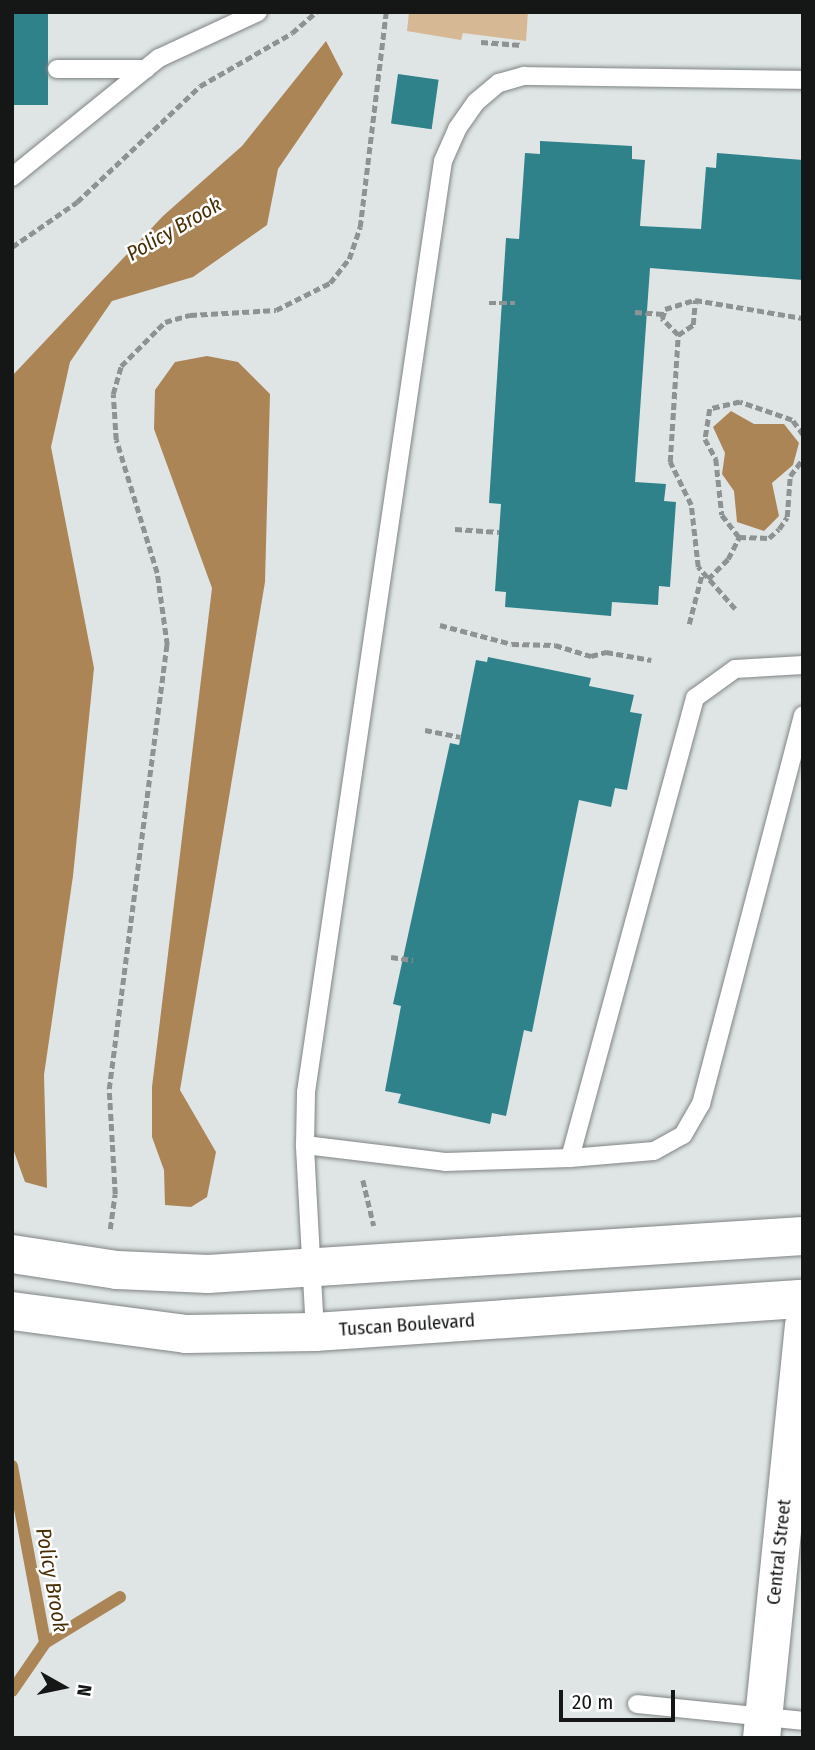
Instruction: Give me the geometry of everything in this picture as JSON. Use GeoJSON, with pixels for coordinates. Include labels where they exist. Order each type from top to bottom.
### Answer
{"type":"FeatureCollection","features":[{"type":"Feature","properties":{"kind":"main road"},"geometry":{"type":"LineString","coordinates":[[12,1254],[117,1270],[208,1274],[803,1236]]}},
{"type":"Feature","properties":{"kind":"main road","name":"Tuscan Boulevard"},"geometry":{"type":"LineString","coordinates":[[12,1311],[186,1334],[315,1332],[803,1299]]}},
{"type":"Feature","properties":{"kind":"street","name":"Central Street"},"geometry":{"type":"LineString","coordinates":[[761,1727],[803,1325]]}},
{"type":"Feature","properties":{"kind":"lane"},"geometry":{"type":"LineString","coordinates":[[12,177],[159,58],[258,12]]}},
{"type":"Feature","properties":{"kind":"lane"},"geometry":{"type":"LineString","coordinates":[[57,69],[146,69]]}},
{"type":"Feature","properties":{"kind":"lane"},"geometry":{"type":"LineString","coordinates":[[315,1332],[305,1145],[307,1078],[443,161],[457,129],[476,102],[499,83],[524,76],[803,80]]}},
{"type":"Feature","properties":{"kind":"lane"},"geometry":{"type":"LineString","coordinates":[[570,1158],[695,698],[735,669],[803,664]]}},
{"type":"Feature","properties":{"kind":"lane"},"geometry":{"type":"LineString","coordinates":[[305,1145],[445,1162],[570,1158],[654,1151],[683,1135],[701,1104],[803,715]]}},
{"type":"Feature","properties":{"kind":"lane"},"geometry":{"type":"LineString","coordinates":[[637,1704],[761,1727],[803,1721]]}},
{"type":"Feature","properties":{"kind":"path"},"geometry":{"type":"LineString","coordinates":[[12,247],[96,186],[200,86],[292,33],[316,12]]}},
{"type":"Feature","properties":{"kind":"path"},"geometry":{"type":"LineString","coordinates":[[109,1237],[115,1194],[109,1089],[167,645],[157,573],[116,440],[113,394],[121,366],[165,322],[190,315],[286,307],[330,283],[349,259],[360,228],[386,12]]}},
{"type":"Feature","properties":{"kind":"path"},"geometry":{"type":"LineString","coordinates":[[481,42],[523,46]]}},
{"type":"Feature","properties":{"kind":"path"},"geometry":{"type":"LineString","coordinates":[[678,335],[693,325],[695,300]]}},
{"type":"Feature","properties":{"kind":"path"},"geometry":{"type":"LineString","coordinates":[[635,312],[664,314],[680,301],[695,300],[803,317]]}},
{"type":"Feature","properties":{"kind":"path"},"geometry":{"type":"LineString","coordinates":[[489,303],[515,303]]}},
{"type":"Feature","properties":{"kind":"path"},"geometry":{"type":"LineString","coordinates":[[664,314],[666,328],[678,335]]}},
{"type":"Feature","properties":{"kind":"path"},"geometry":{"type":"LineString","coordinates":[[678,335],[668,443],[691,506],[702,573],[689,624]]}},
{"type":"Feature","properties":{"kind":"path"},"geometry":{"type":"LineString","coordinates":[[739,537],[722,515],[716,459],[705,439],[710,410],[740,402],[792,420],[803,435]]}},
{"type":"Feature","properties":{"kind":"path"},"geometry":{"type":"LineString","coordinates":[[739,537],[769,538],[779,529],[787,517],[790,476],[803,459]]}},
{"type":"Feature","properties":{"kind":"path"},"geometry":{"type":"LineString","coordinates":[[456,529],[499,532]]}},
{"type":"Feature","properties":{"kind":"path"},"geometry":{"type":"LineString","coordinates":[[708,579],[739,537]]}},
{"type":"Feature","properties":{"kind":"path"},"geometry":{"type":"LineString","coordinates":[[702,573],[735,609]]}},
{"type":"Feature","properties":{"kind":"path"},"geometry":{"type":"LineString","coordinates":[[440,625],[512,644],[555,645],[592,656],[606,652],[651,660]]}},
{"type":"Feature","properties":{"kind":"path"},"geometry":{"type":"LineString","coordinates":[[425,730],[460,737]]}},
{"type":"Feature","properties":{"kind":"path"},"geometry":{"type":"LineString","coordinates":[[391,957],[413,960]]}},
{"type":"Feature","properties":{"kind":"path"},"geometry":{"type":"LineString","coordinates":[[362,1174],[377,1233]]}},
{"type":"Feature","properties":{"kind":"shaded area"},"geometry":{"type":"Polygon","coordinates":[[[409,12],[528,12],[526,41],[463,33],[461,40],[407,31],[409,12]]]}},
{"type":"Feature","properties":{"kind":"water"},"geometry":{"type":"Polygon","coordinates":[[[326,41],[343,74],[278,169],[267,225],[193,277],[112,301],[70,362],[51,447],[94,668],[73,876],[44,1075],[47,1188],[25,1182],[12,1146],[12,376],[163,216],[242,146],[326,41]]]}},
{"type":"Feature","properties":{"kind":"water"},"geometry":{"type":"Polygon","coordinates":[[[207,356],[238,362],[270,394],[265,582],[180,1090],[216,1152],[207,1197],[191,1207],[165,1205],[164,1170],[152,1137],[152,1087],[212,588],[154,429],[155,390],[175,362],[207,356]]]}},
{"type":"Feature","properties":{"kind":"water"},"geometry":{"type":"Polygon","coordinates":[[[731,411],[754,424],[784,424],[799,443],[793,465],[772,483],[779,516],[764,531],[737,522],[734,491],[722,474],[725,453],[713,427],[731,411]]]}},
{"type":"Feature","properties":{"kind":"building"},"geometry":{"type":"Polygon","coordinates":[[[12,12],[48,12],[48,105],[12,105],[12,12]]]}},
{"type":"Feature","properties":{"kind":"building"},"geometry":{"type":"Polygon","coordinates":[[[398,74],[439,80],[432,129],[391,124],[398,74]]]}},
{"type":"Feature","properties":{"kind":"building"},"geometry":{"type":"Polygon","coordinates":[[[540,141],[632,146],[632,159],[645,160],[640,226],[701,229],[706,167],[716,168],[717,153],[803,160],[803,280],[650,268],[635,482],[666,484],[664,501],[676,502],[670,587],[659,586],[658,605],[612,602],[611,616],[505,607],[506,592],[495,591],[501,504],[489,503],[506,238],[519,239],[525,153],[540,154],[540,141]]]}},
{"type":"Feature","properties":{"kind":"building"},"geometry":{"type":"Polygon","coordinates":[[[488,657],[591,678],[589,686],[634,695],[630,712],[642,714],[627,790],[615,788],[611,807],[579,800],[532,1032],[524,1030],[506,1116],[492,1113],[490,1124],[398,1103],[401,1094],[385,1091],[401,1006],[393,1004],[450,743],[459,745],[476,660],[487,662],[488,657]]]}},
{"type":"Feature","properties":{"kind":"waterway","name":"Policy Brook"},"geometry":{"type":"LineString","coordinates":[[12,1466],[45,1643],[12,1691]]}},
{"type":"Feature","properties":{"kind":"waterway"},"geometry":{"type":"LineString","coordinates":[[45,1643],[120,1597]]}}]}
